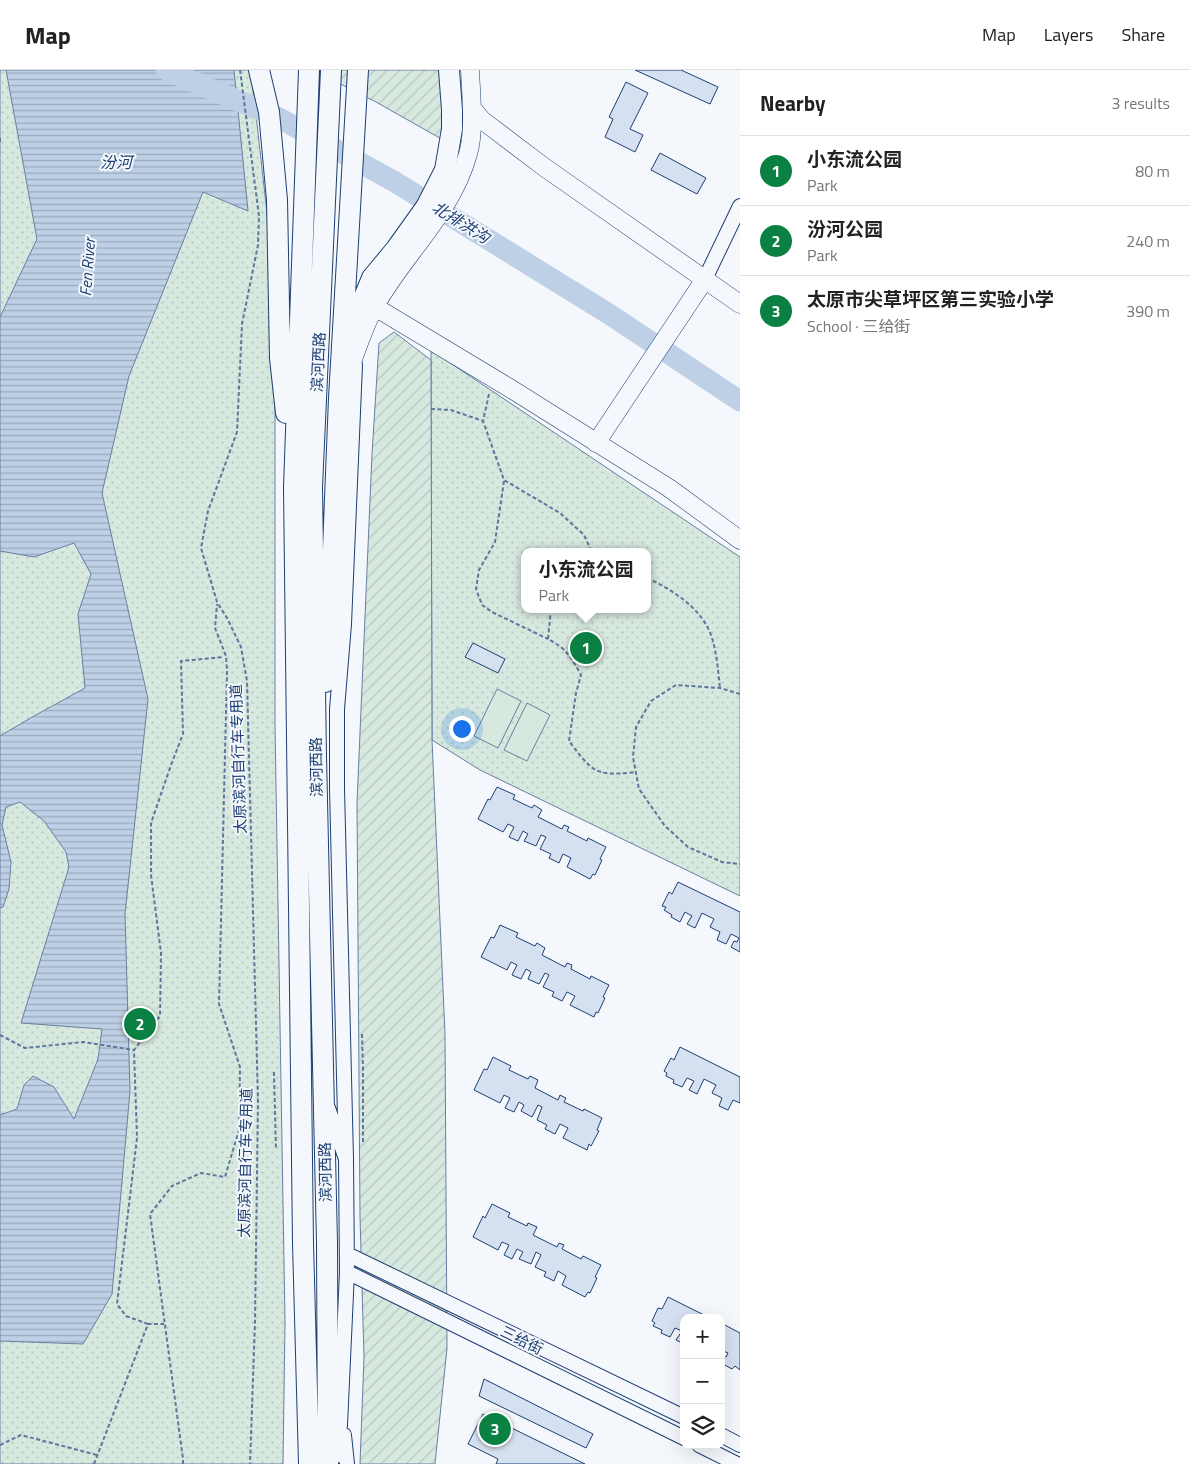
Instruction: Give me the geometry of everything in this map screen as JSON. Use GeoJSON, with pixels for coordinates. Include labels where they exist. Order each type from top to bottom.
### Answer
{"type":"FeatureCollection","features":[{"type":"Feature","properties":{"kind":"highway"},"geometry":{"type":"LineString","coordinates":[[259,70],[269,112],[277,200],[280,358],[294,487]]}},
{"type":"Feature","properties":{"kind":"highway","name":"滨河西路"},"geometry":{"type":"LineString","coordinates":[[308,1464],[303,1244],[294,487],[309,70]]}},
{"type":"Feature","properties":{"kind":"highway","name":"滨河西路"},"geometry":{"type":"LineString","coordinates":[[328,1464],[327,1252],[312,488],[331,70]]}},
{"type":"Feature","properties":{"kind":"highway"},"geometry":{"type":"LineString","coordinates":[[339,398],[352,326],[380,282],[396,249],[426,207],[445,170],[452,129],[449,70]]}},
{"type":"Feature","properties":{"kind":"highway"},"geometry":{"type":"LineString","coordinates":[[316,756],[329,650],[339,398],[357,72]]}},
{"type":"Feature","properties":{"kind":"main road"},"geometry":{"type":"LineString","coordinates":[[339,398],[375,307],[380,282],[436,220],[458,182],[468,154],[472,108],[470,70]]}},
{"type":"Feature","properties":{"kind":"main road"},"geometry":{"type":"LineString","coordinates":[[472,108],[482,120],[544,167],[740,304]]}},
{"type":"Feature","properties":{"kind":"main road"},"geometry":{"type":"LineString","coordinates":[[596,442],[613,420],[705,279]]}},
{"type":"Feature","properties":{"kind":"main road"},"geometry":{"type":"LineString","coordinates":[[375,307],[508,387],[669,488],[740,540]]}},
{"type":"Feature","properties":{"kind":"street"},"geometry":{"type":"LineString","coordinates":[[705,279],[740,206]]}},
{"type":"Feature","properties":{"kind":"street"},"geometry":{"type":"LineString","coordinates":[[335,1464],[340,1425],[347,1272],[337,798],[337,709],[344,615],[356,352]]}},
{"type":"Feature","properties":{"kind":"street"},"geometry":{"type":"LineString","coordinates":[[329,650],[337,709]]}},
{"type":"Feature","properties":{"kind":"street"},"geometry":{"type":"LineString","coordinates":[[324,1094],[346,1159]]}},
{"type":"Feature","properties":{"kind":"street","name":"三给街"},"geometry":{"type":"LineString","coordinates":[[347,1254],[680,1415]]}},
{"type":"Feature","properties":{"kind":"street","name":"三给街"},"geometry":{"type":"LineString","coordinates":[[347,1272],[680,1436]]}},
{"type":"Feature","properties":{"kind":"street"},"geometry":{"type":"LineString","coordinates":[[341,1404],[347,1464]]}},
{"type":"Feature","properties":{"kind":"street"},"geometry":{"type":"LineString","coordinates":[[725,1437],[740,1444]]}},
{"type":"Feature","properties":{"kind":"street"},"geometry":{"type":"LineString","coordinates":[[707,1449],[737,1464]]}},
{"type":"Feature","properties":{"kind":"path","name":"太原滨河自行车专用道"},"geometry":{"type":"LineString","coordinates":[[240,70],[259,216],[258,245],[242,324],[237,432],[208,511],[201,548],[217,602],[241,648],[247,681],[258,1101],[255,1322],[250,1464]]}},
{"type":"Feature","properties":{"kind":"path"},"geometry":{"type":"LineString","coordinates":[[0,138],[0,144]]}},
{"type":"Feature","properties":{"kind":"path"},"geometry":{"type":"LineString","coordinates":[[490,390],[483,421],[504,480],[495,542],[479,570],[476,589],[482,605],[492,612],[561,646],[572,659],[581,675],[576,693],[569,741],[596,770],[614,774],[636,772]]}},
{"type":"Feature","properties":{"kind":"path"},"geometry":{"type":"LineString","coordinates":[[431,409],[451,410],[483,421]]}},
{"type":"Feature","properties":{"kind":"path"},"geometry":{"type":"LineString","coordinates":[[504,480],[560,513],[584,535],[590,548]]}},
{"type":"Feature","properties":{"kind":"path"},"geometry":{"type":"LineString","coordinates":[[651,580],[686,601],[698,614],[712,635],[717,658],[720,688]]}},
{"type":"Feature","properties":{"kind":"path"},"geometry":{"type":"LineString","coordinates":[[183,1464],[184,1459],[150,1214],[172,1186],[201,1173],[225,1177],[239,1130],[240,1066],[219,1004],[228,671],[226,656],[215,628],[217,602]]}},
{"type":"Feature","properties":{"kind":"path"},"geometry":{"type":"LineString","coordinates":[[548,640],[550,613]]}},
{"type":"Feature","properties":{"kind":"path"},"geometry":{"type":"LineString","coordinates":[[164,1324],[148,1324],[126,1316],[117,1304],[137,1138],[134,1050],[160,1016],[161,953],[151,875],[151,822],[183,734],[181,661],[226,656]]}},
{"type":"Feature","properties":{"kind":"path"},"geometry":{"type":"LineString","coordinates":[[740,694],[720,688],[676,685],[651,701],[636,727],[633,758],[639,789],[665,826],[688,847],[722,862],[740,864]]}},
{"type":"Feature","properties":{"kind":"path"},"geometry":{"type":"LineString","coordinates":[[362,1034],[363,1142]]}},
{"type":"Feature","properties":{"kind":"path"},"geometry":{"type":"LineString","coordinates":[[0,1035],[26,1048],[83,1042],[134,1050]]}},
{"type":"Feature","properties":{"kind":"path"},"geometry":{"type":"LineString","coordinates":[[274,1072],[276,1150]]}},
{"type":"Feature","properties":{"kind":"path"},"geometry":{"type":"LineString","coordinates":[[94,1464],[148,1324]]}},
{"type":"Feature","properties":{"kind":"path"},"geometry":{"type":"LineString","coordinates":[[0,1445],[21,1435],[98,1455]]}},
{"type":"Feature","properties":{"kind":"shaded area"},"geometry":{"type":"Polygon","coordinates":[[[0,70],[251,70],[268,222],[275,405],[275,726],[285,1322],[283,1464],[0,1464],[0,70]]]}},
{"type":"Feature","properties":{"kind":"shaded area"},"geometry":{"type":"Polygon","coordinates":[[[313,70],[439,70],[445,141],[376,102],[313,70]]]}},
{"type":"Feature","properties":{"kind":"shaded area"},"geometry":{"type":"Polygon","coordinates":[[[394,332],[431,360],[432,740],[445,1034],[447,1348],[435,1464],[360,1464],[364,1357],[360,1217],[357,803],[372,454],[379,343],[394,332]]]}},
{"type":"Feature","properties":{"kind":"shaded area"},"geometry":{"type":"Polygon","coordinates":[[[431,350],[740,557],[740,896],[480,770],[432,740],[431,350]]]}},
{"type":"Feature","properties":{"kind":"shaded area"},"geometry":{"type":"Polygon","coordinates":[[[497,689],[521,701],[498,748],[474,736],[497,689]]]}},
{"type":"Feature","properties":{"kind":"shaded area"},"geometry":{"type":"Polygon","coordinates":[[[527,703],[550,715],[527,761],[504,750],[527,703]]]}},
{"type":"Feature","properties":{"kind":"water","name":"汾河"},"geometry":{"type":"Polygon","coordinates":[[[6,70],[234,70],[248,211],[203,192],[129,376],[102,493],[148,699],[125,914],[130,1091],[112,1294],[83,1344],[0,1341],[0,1115],[17,1109],[24,1085],[33,1076],[54,1087],[74,1119],[98,1059],[102,1029],[21,1023],[69,867],[66,852],[44,821],[20,802],[6,807],[2,825],[11,862],[9,889],[3,907],[0,908],[0,736],[85,688],[78,614],[91,574],[74,543],[34,557],[0,551],[0,317],[37,239],[6,70]]]}},
{"type":"Feature","properties":{"kind":"building"},"geometry":{"type":"Polygon","coordinates":[[[635,70],[681,70],[718,87],[710,104],[635,70]]]}},
{"type":"Feature","properties":{"kind":"building"},"geometry":{"type":"Polygon","coordinates":[[[626,82],[648,93],[630,129],[643,135],[635,152],[605,137],[613,119],[609,117],[626,82]]]}},
{"type":"Feature","properties":{"kind":"building"},"geometry":{"type":"Polygon","coordinates":[[[660,153],[706,178],[697,194],[651,170],[660,153]]]}},
{"type":"Feature","properties":{"kind":"building"},"geometry":{"type":"Polygon","coordinates":[[[473,643],[505,659],[498,673],[465,657],[473,643]]]}},
{"type":"Feature","properties":{"kind":"building"},"geometry":{"type":"Polygon","coordinates":[[[497,787],[515,795],[513,799],[532,808],[534,805],[542,810],[538,817],[562,829],[564,825],[569,827],[567,831],[587,841],[588,838],[606,847],[595,875],[593,874],[590,879],[567,867],[571,858],[563,854],[559,863],[549,858],[551,854],[540,849],[546,837],[541,835],[536,846],[524,841],[528,834],[523,831],[518,841],[509,837],[514,827],[508,824],[503,832],[478,819],[488,799],[490,800],[497,787]]]}},
{"type":"Feature","properties":{"kind":"building"},"geometry":{"type":"Polygon","coordinates":[[[678,882],[740,912],[740,952],[731,947],[734,941],[737,942],[739,938],[731,934],[726,944],[717,940],[720,932],[710,927],[714,919],[702,913],[695,928],[687,924],[692,916],[685,912],[680,922],[664,910],[666,907],[662,906],[669,892],[672,894],[678,882]]]}},
{"type":"Feature","properties":{"kind":"building"},"geometry":{"type":"Polygon","coordinates":[[[500,925],[518,933],[516,937],[535,946],[537,943],[545,948],[542,955],[565,967],[567,963],[572,965],[571,969],[590,979],[591,976],[609,985],[598,1013],[596,1012],[594,1017],[570,1005],[575,996],[567,992],[562,1001],[552,996],[554,992],[543,987],[549,975],[545,973],[539,984],[528,979],[531,972],[526,969],[521,979],[512,975],[517,965],[511,962],[507,970],[481,957],[491,937],[494,938],[500,925]]]}},
{"type":"Feature","properties":{"kind":"building"},"geometry":{"type":"Polygon","coordinates":[[[680,1047],[740,1077],[740,1103],[733,1100],[728,1110],[719,1106],[722,1098],[712,1093],[716,1085],[704,1079],[697,1094],[689,1090],[694,1081],[687,1078],[682,1087],[673,1083],[674,1080],[666,1076],[667,1073],[664,1071],[671,1058],[674,1060],[680,1047]]]}},
{"type":"Feature","properties":{"kind":"building"},"geometry":{"type":"Polygon","coordinates":[[[493,1057],[511,1066],[509,1070],[528,1079],[530,1076],[538,1080],[535,1088],[558,1100],[560,1095],[566,1098],[564,1102],[602,1118],[597,1130],[599,1131],[591,1146],[589,1144],[587,1150],[563,1138],[568,1128],[560,1124],[555,1134],[545,1129],[547,1125],[537,1120],[542,1107],[538,1105],[532,1117],[521,1111],[524,1105],[519,1102],[514,1112],[505,1108],[510,1098],[504,1095],[500,1103],[474,1090],[484,1069],[487,1070],[493,1057]]]}},
{"type":"Feature","properties":{"kind":"building"},"geometry":{"type":"Polygon","coordinates":[[[492,1204],[510,1213],[508,1217],[527,1226],[528,1223],[537,1227],[533,1235],[557,1247],[559,1243],[564,1245],[562,1249],[581,1259],[583,1256],[601,1265],[590,1293],[588,1292],[585,1297],[562,1285],[566,1276],[558,1271],[554,1281],[544,1276],[546,1272],[535,1267],[541,1255],[536,1252],[531,1264],[519,1259],[523,1252],[517,1249],[512,1259],[504,1255],[509,1245],[502,1242],[498,1250],[473,1237],[483,1216],[485,1218],[492,1204]]]}},
{"type":"Feature","properties":{"kind":"building"},"geometry":{"type":"Polygon","coordinates":[[[668,1297],[702,1314],[680,1314],[680,1330],[675,1328],[670,1337],[661,1333],[662,1330],[653,1326],[655,1323],[652,1321],[658,1308],[662,1309],[668,1297]]]}},
{"type":"Feature","properties":{"kind":"building"},"geometry":{"type":"Polygon","coordinates":[[[725,1325],[740,1333],[740,1370],[735,1366],[732,1369],[725,1365],[725,1356],[728,1353],[725,1352],[725,1325]]]}},
{"type":"Feature","properties":{"kind":"building"},"geometry":{"type":"Polygon","coordinates":[[[680,1334],[680,1342],[676,1340],[680,1334]]]}},
{"type":"Feature","properties":{"kind":"building"},"geometry":{"type":"Polygon","coordinates":[[[484,1379],[593,1434],[586,1448],[479,1396],[484,1379]]]}},
{"type":"Feature","properties":{"kind":"building"},"geometry":{"type":"Polygon","coordinates":[[[483,1414],[585,1464],[496,1464],[498,1459],[468,1444],[483,1414]]]}},
{"type":"Feature","properties":{"kind":"waterway","name":"北排洪沟"},"geometry":{"type":"LineString","coordinates":[[166,70],[279,118],[395,182],[609,314],[740,401]]}},
{"type":"Feature","properties":{"kind":"place","name":"小东流公园"},"geometry":{"type":"Point","coordinates":[586,648]}},
{"type":"Feature","properties":{"kind":"place","name":"汾河公园"},"geometry":{"type":"Point","coordinates":[140,1024]}},
{"type":"Feature","properties":{"kind":"place","name":"太原市尖草坪区第三实验小学"},"geometry":{"type":"Point","coordinates":[495,1429]}},
{"type":"Feature","properties":{"kind":"water label","name":"Fen River"},"geometry":{"type":"Point","coordinates":[87,267]}}]}
